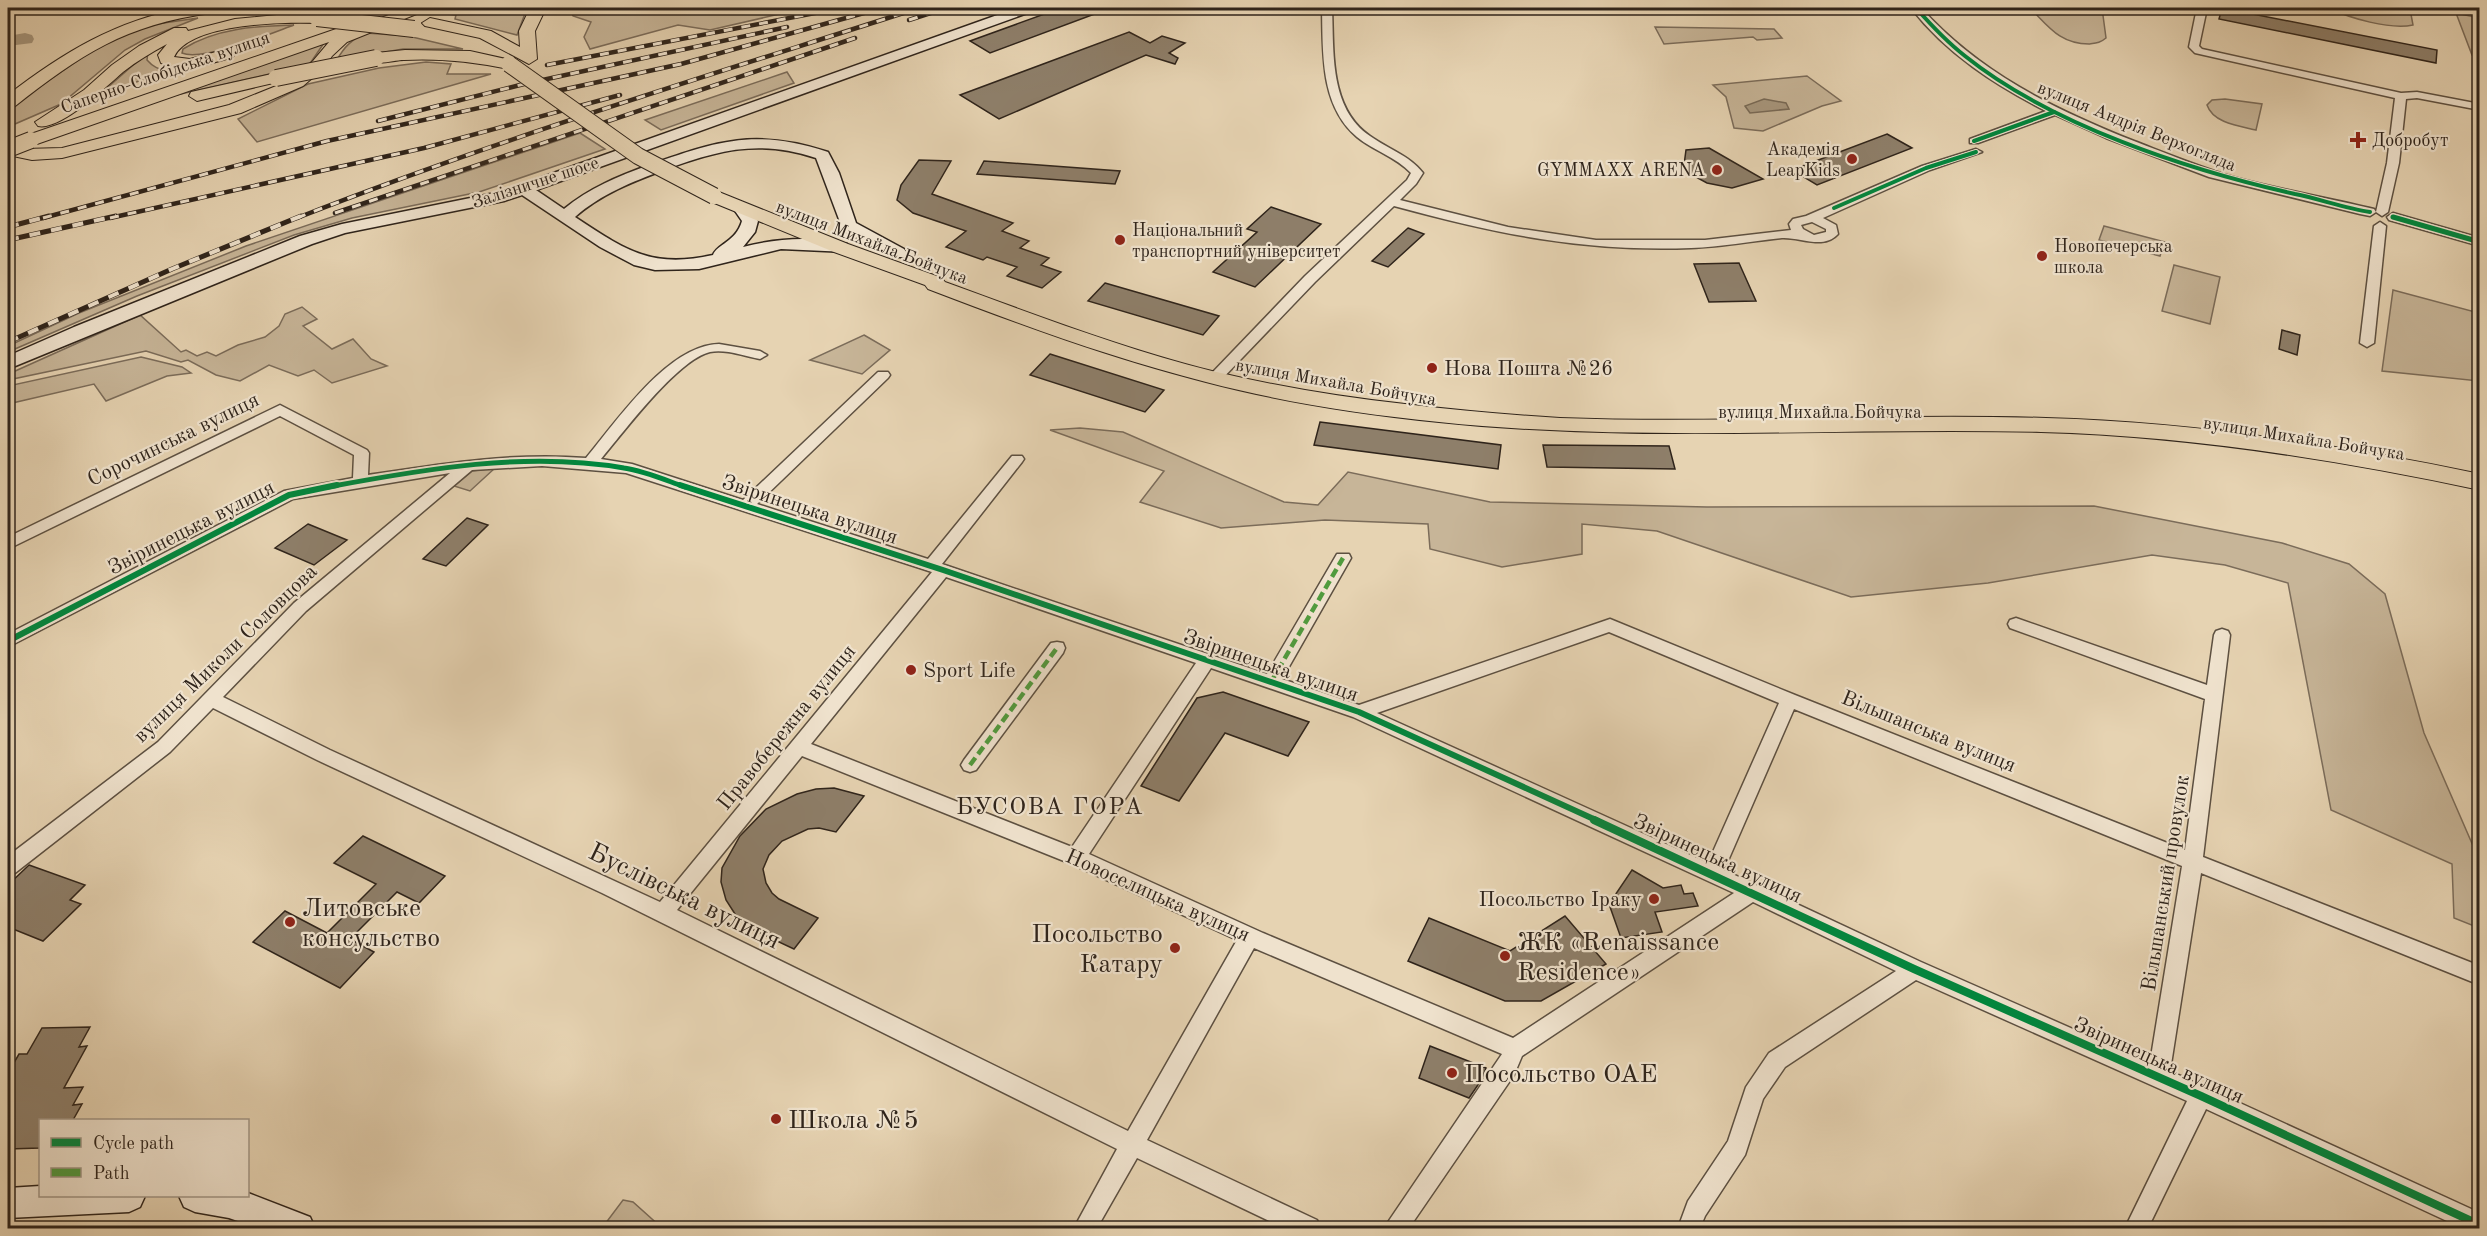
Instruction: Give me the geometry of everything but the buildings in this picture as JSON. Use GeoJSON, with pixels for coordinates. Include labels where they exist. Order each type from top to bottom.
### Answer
{"type":"FeatureCollection","features":[{"type":"Feature","properties":{"kind":"main road"},"geometry":{"type":"LineString","coordinates":[[283,36],[378,8]]}},
{"type":"Feature","properties":{"kind":"main road","name":"Саперно-Слобідська вулиця"},"geometry":{"type":"LineString","coordinates":[[22,135],[378,8]]}},
{"type":"Feature","properties":{"kind":"main road"},"geometry":{"type":"LineString","coordinates":[[215,13],[145,49],[118,68],[90,94],[67,110],[22,135],[8,148],[20,154],[74,151],[254,103],[297,83],[319,64],[326,53],[341,39],[417,8]]}},
{"type":"Feature","properties":{"kind":"main road","name":"Саперно-Слобідська вулиця"},"geometry":{"type":"LineString","coordinates":[[22,135],[57,130],[417,8]]}},
{"type":"Feature","properties":{"kind":"main road"},"geometry":{"type":"LineString","coordinates":[[529,59],[527,31],[538,8]]}},
{"type":"Feature","properties":{"kind":"main road","name":"вулиця Михайла Бойчука"},"geometry":{"type":"LineString","coordinates":[[215,13],[265,10],[338,11],[430,23],[485,34],[529,59],[658,148],[734,188],[1046,310],[1151,344],[1221,371],[1431,399],[1519,408],[1658,412],[2040,411],[2174,419],[2310,435],[2480,469]]}},
{"type":"Feature","properties":{"kind":"main road"},"geometry":{"type":"LineString","coordinates":[[8,103],[95,42],[132,26],[181,13],[215,13]]}},
{"type":"Feature","properties":{"kind":"main road","name":"вулиця Михайла Бойчука"},"geometry":{"type":"LineString","coordinates":[[241,49],[191,64],[171,62],[166,56],[169,49],[191,37],[229,25],[275,18],[317,18],[414,29],[470,41],[488,48],[638,156],[714,196],[841,248],[1094,343],[1221,371],[1312,397],[1372,406],[1530,423],[1616,426],[2046,425],[2181,433],[2313,449],[2480,482]]}},
{"type":"Feature","properties":{"kind":"main road"},"geometry":{"type":"LineString","coordinates":[[57,130],[276,78],[376,58],[443,54],[470,56],[509,64]]}},
{"type":"Feature","properties":{"kind":"street","name":"Залізничне шосе"},"geometry":{"type":"LineString","coordinates":[[8,363],[306,240],[362,225],[485,201],[524,189],[1028,8]]}},
{"type":"Feature","properties":{"kind":"street"},"geometry":{"type":"LineString","coordinates":[[1221,371],[1310,279],[1412,182],[1417,173],[1409,163],[1360,135],[1337,106],[1332,81],[1327,8]]}},
{"type":"Feature","properties":{"kind":"street","name":"вулиця Андрія Верхогляда"},"geometry":{"type":"LineString","coordinates":[[1916,8],[1935,31],[1970,61],[2020,95],[2054,112],[2193,167],[2272,191],[2286,198],[2381,219],[2435,236],[2476,241]]}},
{"type":"Feature","properties":{"kind":"street"},"geometry":{"type":"LineString","coordinates":[[2202,8],[2194,47],[2199,51],[2401,96],[2416,95],[2480,107]]}},
{"type":"Feature","properties":{"kind":"street"},"geometry":{"type":"LineString","coordinates":[[2367,343],[2381,219],[2393,163],[2401,96]]}},
{"type":"Feature","properties":{"kind":"street"},"geometry":{"type":"LineString","coordinates":[[1809,219],[1822,211],[1834,208],[1975,147],[1988,146],[2054,112]]}},
{"type":"Feature","properties":{"kind":"street"},"geometry":{"type":"LineString","coordinates":[[566,216],[611,184],[697,152],[762,144],[807,149],[822,155],[831,173],[849,226],[898,253]]}},
{"type":"Feature","properties":{"kind":"street"},"geometry":{"type":"LineString","coordinates":[[524,189],[572,189],[611,184]]}},
{"type":"Feature","properties":{"kind":"street"},"geometry":{"type":"LineString","coordinates":[[524,189],[638,261],[674,266],[708,261],[774,245],[814,243],[841,248]]}},
{"type":"Feature","properties":{"kind":"street"},"geometry":{"type":"LineString","coordinates":[[1392,202],[1538,236],[1594,243],[1729,242],[1766,237],[1789,233],[1819,239],[1830,237],[1833,231],[1824,222],[1809,219],[1800,220],[1795,225],[1766,237]]}},
{"type":"Feature","properties":{"kind":"street"},"geometry":{"type":"LineString","coordinates":[[708,261],[743,239],[750,221],[741,207]]}},
{"type":"Feature","properties":{"kind":"street"},"geometry":{"type":"LineString","coordinates":[[1824,222],[1826,215],[1834,208]]}},
{"type":"Feature","properties":{"kind":"street"},"geometry":{"type":"LineString","coordinates":[[1795,225],[1797,231],[1803,235]]}},
{"type":"Feature","properties":{"kind":"street"},"geometry":{"type":"LineString","coordinates":[[591,462],[648,395],[694,354],[705,349],[729,348],[760,355]]}},
{"type":"Feature","properties":{"kind":"street"},"geometry":{"type":"LineString","coordinates":[[746,506],[883,375]]}},
{"type":"Feature","properties":{"kind":"street","name":"Сорочинська вулиця"},"geometry":{"type":"LineString","coordinates":[[8,543],[280,410],[363,453],[360,482]]}},
{"type":"Feature","properties":{"kind":"street","name":"Правобережна вулиця"},"geometry":{"type":"LineString","coordinates":[[663,913],[799,747],[937,568],[1017,459]]}},
{"type":"Feature","properties":{"kind":"street","name":"Звіринецька вулиця"},"geometry":{"type":"LineString","coordinates":[[8,641],[289,495],[327,486],[513,460],[591,462],[627,468],[937,568],[1359,712],[1752,892],[1914,969],[2201,1096],[2480,1225]]}},
{"type":"Feature","properties":{"kind":"street","name":"вулиця Миколи Соловцова"},"geometry":{"type":"LineString","coordinates":[[8,867],[164,747],[300,607],[468,465]]}},
{"type":"Feature","properties":{"kind":"street"},"geometry":{"type":"LineString","coordinates":[[1271,682],[1343,558]]}},
{"type":"Feature","properties":{"kind":"street"},"geometry":{"type":"LineString","coordinates":[[2016,624],[2214,695]]}},
{"type":"Feature","properties":{"kind":"street","name":"Вільшанська вулиця"},"geometry":{"type":"LineString","coordinates":[[1359,712],[1610,625],[1789,700],[2480,976]]}},
{"type":"Feature","properties":{"kind":"street","name":"Вільшанський провулок"},"geometry":{"type":"LineString","coordinates":[[2158,1078],[2193,860],[2222,635]]}},
{"type":"Feature","properties":{"kind":"street"},"geometry":{"type":"LineString","coordinates":[[970,765],[1058,648]]}},
{"type":"Feature","properties":{"kind":"street"},"geometry":{"type":"LineString","coordinates":[[1076,857],[1207,660]]}},
{"type":"Feature","properties":{"kind":"street","name":"Буслівська вулиця"},"geometry":{"type":"LineString","coordinates":[[211,699],[278,733],[663,913],[1133,1147],[1309,1228]]}},
{"type":"Feature","properties":{"kind":"street"},"geometry":{"type":"LineString","coordinates":[[1713,874],[1789,700]]}},
{"type":"Feature","properties":{"kind":"street","name":"Новоселицька вулиця"},"geometry":{"type":"LineString","coordinates":[[799,747],[1076,857],[1250,936],[1515,1049]]}},
{"type":"Feature","properties":{"kind":"street"},"geometry":{"type":"LineString","coordinates":[[1396,1228],[1506,1068],[1515,1049],[1752,892]]}},
{"type":"Feature","properties":{"kind":"street"},"geometry":{"type":"LineString","coordinates":[[1085,1228],[1133,1147],[1250,936]]}},
{"type":"Feature","properties":{"kind":"street"},"geometry":{"type":"LineString","coordinates":[[1689,1228],[1696,1209],[1737,1147],[1754,1094],[1777,1060],[1894,985],[1914,969]]}},
{"type":"Feature","properties":{"kind":"street"},"geometry":{"type":"LineString","coordinates":[[2136,1228],[2201,1096]]}},
{"type":"Feature","properties":{"kind":"street"},"geometry":{"type":"LineString","coordinates":[[8,1203],[112,1197]]}},
{"type":"Feature","properties":{"kind":"street"},"geometry":{"type":"LineString","coordinates":[[200,1197],[228,1202],[299,1228]]}},
{"type":"Feature","properties":{"kind":"shaded area"},"geometry":{"type":"Polygon","coordinates":[[[441,8],[527,8],[517,35],[455,19],[456,15],[428,12],[441,8]]]}},
{"type":"Feature","properties":{"kind":"shaded area"},"geometry":{"type":"Polygon","coordinates":[[[577,8],[806,8],[710,30],[678,25],[590,49],[584,37],[591,22],[573,16],[571,11],[577,8]]]}},
{"type":"Feature","properties":{"kind":"shaded area"},"geometry":{"type":"Polygon","coordinates":[[[2030,8],[2102,8],[2106,38],[2089,44],[2070,41],[2049,28],[2030,8]]]}},
{"type":"Feature","properties":{"kind":"shaded area"},"geometry":{"type":"Polygon","coordinates":[[[2329,8],[2447,8],[2410,9],[2413,25],[2393,26],[2347,16],[2329,8]]]}},
{"type":"Feature","properties":{"kind":"shaded area"},"geometry":{"type":"Polygon","coordinates":[[[2447,8],[2479,8],[2479,15],[2447,8]]]}},
{"type":"Feature","properties":{"kind":"shaded area"},"geometry":{"type":"Polygon","coordinates":[[[2456,13],[2479,18],[2479,56],[2472,55],[2456,13]]]}},
{"type":"Feature","properties":{"kind":"shaded area"},"geometry":{"type":"Polygon","coordinates":[[[198,18],[145,39],[125,50],[61,104],[8,127],[8,113],[12,106],[102,44],[143,26],[198,18]]]}},
{"type":"Feature","properties":{"kind":"shaded area"},"geometry":{"type":"Polygon","coordinates":[[[294,25],[254,40],[205,54],[182,53],[183,49],[196,42],[223,32],[251,27],[294,25]]]}},
{"type":"Feature","properties":{"kind":"shaded area"},"geometry":{"type":"Polygon","coordinates":[[[1655,27],[1774,29],[1782,38],[1757,40],[1753,37],[1664,44],[1655,27]]]}},
{"type":"Feature","properties":{"kind":"shaded area"},"geometry":{"type":"Polygon","coordinates":[[[366,33],[408,36],[463,49],[403,49],[337,60],[349,44],[366,33]]]}},
{"type":"Feature","properties":{"kind":"shaded area"},"geometry":{"type":"Polygon","coordinates":[[[324,43],[309,65],[163,98],[324,43]]]}},
{"type":"Feature","properties":{"kind":"shaded area"},"geometry":{"type":"Polygon","coordinates":[[[148,52],[149,62],[168,71],[99,95],[148,52]]]}},
{"type":"Feature","properties":{"kind":"shaded area"},"geometry":{"type":"Polygon","coordinates":[[[426,62],[451,64],[447,74],[491,74],[257,142],[238,119],[308,84],[379,68],[426,62]]]}},
{"type":"Feature","properties":{"kind":"shaded area"},"geometry":{"type":"Polygon","coordinates":[[[787,72],[794,83],[661,130],[645,120],[787,72]]]}},
{"type":"Feature","properties":{"kind":"shaded area"},"geometry":{"type":"Polygon","coordinates":[[[1807,76],[1841,101],[1822,106],[1763,131],[1734,128],[1726,97],[1713,85],[1807,76]]]}},
{"type":"Feature","properties":{"kind":"shaded area"},"geometry":{"type":"Polygon","coordinates":[[[1764,99],[1786,103],[1789,109],[1750,113],[1745,106],[1764,99]]]}},
{"type":"Feature","properties":{"kind":"shaded area"},"geometry":{"type":"Polygon","coordinates":[[[2225,99],[2262,104],[2256,130],[2227,123],[2210,111],[2207,105],[2212,100],[2225,99]]]}},
{"type":"Feature","properties":{"kind":"shaded area"},"geometry":{"type":"Polygon","coordinates":[[[580,133],[605,149],[479,192],[352,218],[294,235],[137,296],[8,352],[8,346],[79,313],[246,246],[580,133]]]}},
{"type":"Feature","properties":{"kind":"shaded area"},"geometry":{"type":"Polygon","coordinates":[[[2104,226],[2165,242],[2160,256],[2099,240],[2104,226]]]}},
{"type":"Feature","properties":{"kind":"shaded area"},"geometry":{"type":"Polygon","coordinates":[[[2174,265],[2220,277],[2210,324],[2162,311],[2174,265]]]}},
{"type":"Feature","properties":{"kind":"shaded area"},"geometry":{"type":"Polygon","coordinates":[[[2393,290],[2479,313],[2479,381],[2382,371],[2393,290]]]}},
{"type":"Feature","properties":{"kind":"shaded area"},"geometry":{"type":"Polygon","coordinates":[[[302,307],[317,319],[303,326],[332,349],[353,339],[371,359],[387,366],[332,383],[314,370],[298,376],[269,365],[240,381],[216,375],[188,360],[181,362],[146,351],[8,380],[8,375],[13,372],[140,315],[181,352],[186,350],[197,356],[207,352],[216,356],[238,345],[265,337],[279,326],[285,314],[302,307]]]}},
{"type":"Feature","properties":{"kind":"shaded area"},"geometry":{"type":"Polygon","coordinates":[[[864,335],[890,350],[862,374],[810,360],[864,335]]]}},
{"type":"Feature","properties":{"kind":"shaded area"},"geometry":{"type":"Polygon","coordinates":[[[141,357],[182,367],[191,373],[167,376],[106,401],[94,384],[8,404],[8,386],[141,357]]]}},
{"type":"Feature","properties":{"kind":"shaded area"},"geometry":{"type":"Polygon","coordinates":[[[1080,428],[1123,432],[1284,502],[1318,505],[1348,472],[1490,502],[1707,507],[2094,506],[2282,543],[2349,564],[2385,594],[2424,733],[2474,848],[2479,853],[2479,928],[2454,918],[2452,864],[2331,810],[2288,583],[2225,565],[2152,555],[1988,583],[1851,597],[1657,531],[1582,524],[1582,554],[1502,567],[1430,549],[1428,524],[1325,520],[1221,528],[1140,502],[1164,471],[1050,430],[1080,428]]]}},
{"type":"Feature","properties":{"kind":"shaded area"},"geometry":{"type":"Polygon","coordinates":[[[495,468],[470,491],[454,486],[472,471],[495,468]]]}},
{"type":"Feature","properties":{"kind":"shaded area"},"geometry":{"type":"Polygon","coordinates":[[[623,1200],[633,1202],[662,1228],[602,1228],[623,1200]]]}},
{"type":"Feature","properties":{"kind":"waterway"},"geometry":{"type":"LineString","coordinates":[[8,41],[25,39]]}},
{"type":"Feature","properties":{"kind":"railway"},"geometry":{"type":"LineString","coordinates":[[547,65],[841,8]]}},
{"type":"Feature","properties":{"kind":"railway"},"geometry":{"type":"LineString","coordinates":[[43,218],[327,141],[681,64],[882,8]]}},
{"type":"Feature","properties":{"kind":"railway"},"geometry":{"type":"LineString","coordinates":[[297,218],[529,134],[919,8]]}},
{"type":"Feature","properties":{"kind":"railway"},"geometry":{"type":"LineString","coordinates":[[909,20],[946,8]]}},
{"type":"Feature","properties":{"kind":"railway"},"geometry":{"type":"LineString","coordinates":[[378,121],[524,84],[787,27]]}},
{"type":"Feature","properties":{"kind":"railway"},"geometry":{"type":"LineString","coordinates":[[335,213],[855,38]]}},
{"type":"Feature","properties":{"kind":"railway"},"geometry":{"type":"LineString","coordinates":[[110,218],[424,148],[620,95]]}},
{"type":"Feature","properties":{"kind":"railway"},"geometry":{"type":"LineString","coordinates":[[8,227],[49,216]]}},
{"type":"Feature","properties":{"kind":"railway"},"geometry":{"type":"LineString","coordinates":[[8,240],[116,216]]}},
{"type":"Feature","properties":{"kind":"railway"},"geometry":{"type":"LineString","coordinates":[[8,342],[172,269],[301,216]]}},
{"type":"Feature","properties":{"kind":"marked path"},"geometry":{"type":"LineString","coordinates":[[1271,682],[1343,558]]}},
{"type":"Feature","properties":{"kind":"marked path"},"geometry":{"type":"LineString","coordinates":[[970,765],[1057,648]]}},
{"type":"Feature","properties":{"kind":"cycle path"},"geometry":{"type":"LineString","coordinates":[[1916,8],[1964,56],[1991,75],[2019,93],[2079,122],[2213,174],[2370,212]]}},
{"type":"Feature","properties":{"kind":"cycle path"},"geometry":{"type":"LineString","coordinates":[[1974,141],[2054,112]]}},
{"type":"Feature","properties":{"kind":"cycle path"},"geometry":{"type":"LineString","coordinates":[[1834,208],[1926,168],[1976,152]]}},
{"type":"Feature","properties":{"kind":"cycle path"},"geometry":{"type":"LineString","coordinates":[[2393,217],[2480,242]]}},
{"type":"Feature","properties":{"kind":"cycle path"},"geometry":{"type":"LineString","coordinates":[[8,641],[289,495],[359,482],[487,464],[542,461],[627,468],[943,570],[1359,712],[1914,969],[2201,1096],[2480,1225]]}},
{"type":"Feature","properties":{"kind":"place","name":"Добробут"},"geometry":{"type":"Point","coordinates":[2358,140]}},
{"type":"Feature","properties":{"kind":"place","name":"Академія LeapKids"},"geometry":{"type":"Point","coordinates":[1852,159]}},
{"type":"Feature","properties":{"kind":"place","name":"GYMMAXX ARENA"},"geometry":{"type":"Point","coordinates":[1717,170]}},
{"type":"Feature","properties":{"kind":"place","name":"Національний транспортний університет"},"geometry":{"type":"Point","coordinates":[1120,240]}},
{"type":"Feature","properties":{"kind":"place","name":"Новопечерська школа"},"geometry":{"type":"Point","coordinates":[2042,256]}},
{"type":"Feature","properties":{"kind":"place","name":"Нова Пошта №26"},"geometry":{"type":"Point","coordinates":[1432,368]}},
{"type":"Feature","properties":{"kind":"place","name":"Sport Life"},"geometry":{"type":"Point","coordinates":[911,670]}},
{"type":"Feature","properties":{"kind":"place","name":"Посольство Іраку"},"geometry":{"type":"Point","coordinates":[1654,899]}},
{"type":"Feature","properties":{"kind":"place","name":"Литовське консульство"},"geometry":{"type":"Point","coordinates":[290,922]}},
{"type":"Feature","properties":{"kind":"place","name":"Посольство Катару"},"geometry":{"type":"Point","coordinates":[1175,948]}},
{"type":"Feature","properties":{"kind":"place","name":"ЖК «Renaissance Residence»"},"geometry":{"type":"Point","coordinates":[1505,956]}},
{"type":"Feature","properties":{"kind":"place","name":"Посольство ОАЕ"},"geometry":{"type":"Point","coordinates":[1452,1073]}},
{"type":"Feature","properties":{"kind":"place","name":"Школа №5"},"geometry":{"type":"Point","coordinates":[776,1119]}},
{"type":"Feature","properties":{"kind":"district","name":"БУСОВА ГОРА"},"geometry":{"type":"Point","coordinates":[1050,806]}}]}
